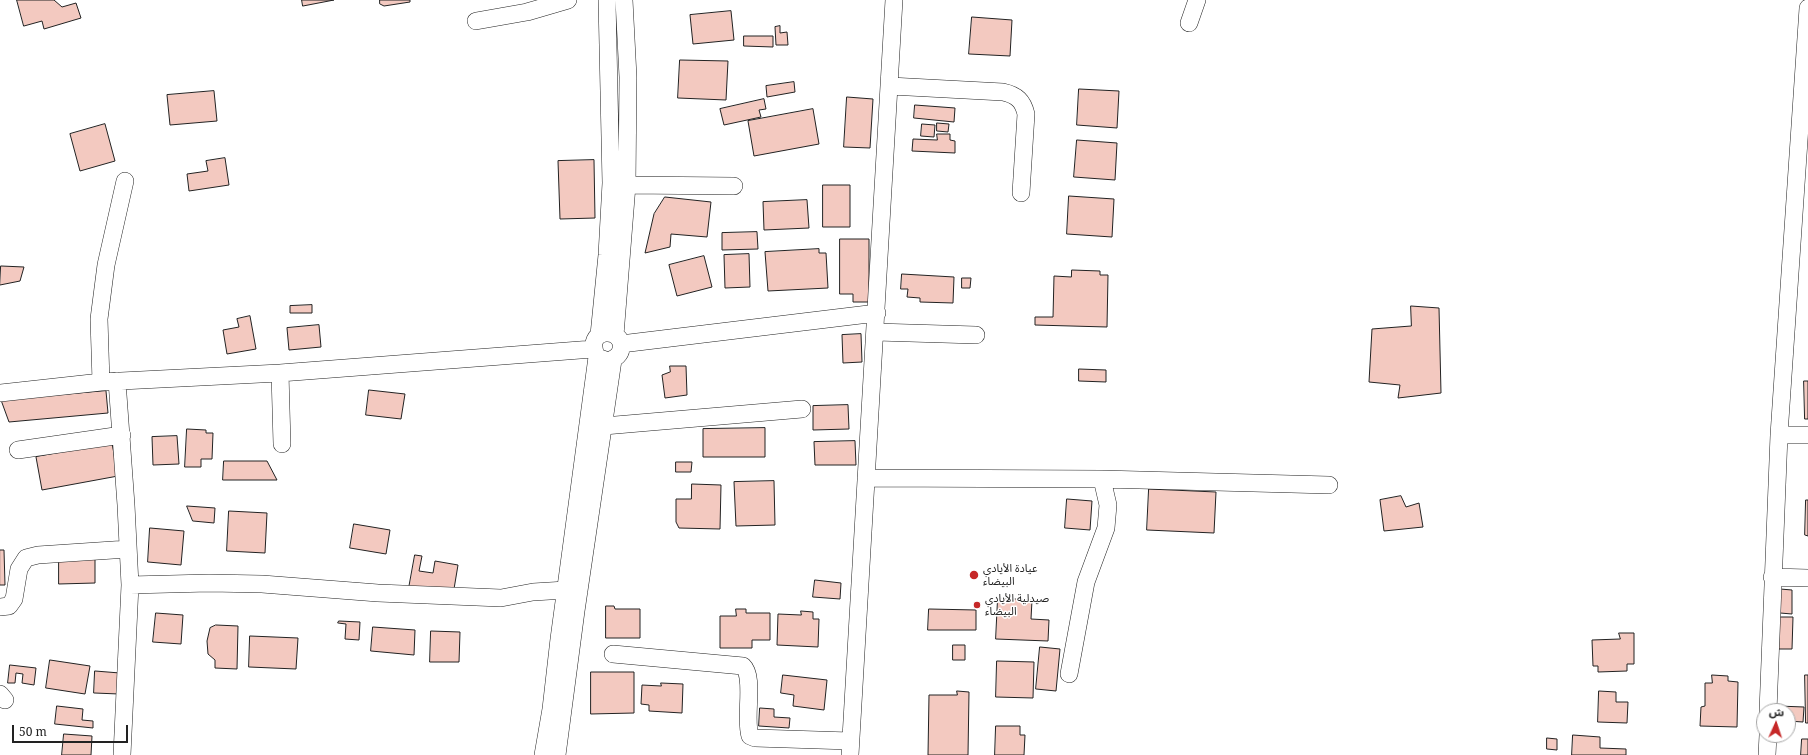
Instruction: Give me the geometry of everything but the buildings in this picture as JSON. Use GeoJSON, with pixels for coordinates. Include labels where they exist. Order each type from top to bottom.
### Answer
{"type":"FeatureCollection","features":[{"type":"Feature","properties":{"kind":"street"},"geometry":{"type":"LineString","coordinates":[[476,21],[527,12],[568,0]]}},
{"type":"Feature","properties":{"kind":"street"},"geometry":{"type":"LineString","coordinates":[[543,755],[572,591],[604,426],[614,360],[608,361],[605,344],[611,146],[607,0]]}},
{"type":"Feature","properties":{"kind":"street"},"geometry":{"type":"LineString","coordinates":[[557,755],[572,591],[627,184],[628,76],[624,0]]}},
{"type":"Feature","properties":{"kind":"street"},"geometry":{"type":"LineString","coordinates":[[613,654],[743,666],[748,674],[747,724],[750,736],[755,738],[850,748],[876,332],[894,0]]}},
{"type":"Feature","properties":{"kind":"street"},"geometry":{"type":"LineString","coordinates":[[1190,23],[1197,0]]}},
{"type":"Feature","properties":{"kind":"street"},"geometry":{"type":"LineString","coordinates":[[1768,703],[1772,577],[1779,435],[1803,154],[1808,8]]}},
{"type":"Feature","properties":{"kind":"street"},"geometry":{"type":"LineString","coordinates":[[890,86],[1003,92],[1017,97],[1024,107],[1026,114],[1022,193]]}},
{"type":"Feature","properties":{"kind":"street"},"geometry":{"type":"LineString","coordinates":[[611,146],[628,146]]}},
{"type":"Feature","properties":{"kind":"street"},"geometry":{"type":"LineString","coordinates":[[122,755],[130,585],[122,435],[109,382],[99,319],[106,266],[125,181]]}},
{"type":"Feature","properties":{"kind":"street"},"geometry":{"type":"LineString","coordinates":[[627,184],[734,186]]}},
{"type":"Feature","properties":{"kind":"street"},"geometry":{"type":"LineString","coordinates":[[0,393],[109,382],[280,373],[605,344],[877,313]]}},
{"type":"Feature","properties":{"kind":"street"},"geometry":{"type":"LineString","coordinates":[[876,332],[976,335]]}},
{"type":"Feature","properties":{"kind":"street"},"geometry":{"type":"LineString","coordinates":[[280,373],[282,444]]}},
{"type":"Feature","properties":{"kind":"street"},"geometry":{"type":"LineString","coordinates":[[604,426],[802,409]]}},
{"type":"Feature","properties":{"kind":"street"},"geometry":{"type":"LineString","coordinates":[[18,450],[122,435]]}},
{"type":"Feature","properties":{"kind":"street"},"geometry":{"type":"LineString","coordinates":[[1779,435],[1808,435]]}},
{"type":"Feature","properties":{"kind":"street"},"geometry":{"type":"LineString","coordinates":[[866,478],[1102,479],[1329,485]]}},
{"type":"Feature","properties":{"kind":"street"},"geometry":{"type":"LineString","coordinates":[[1069,674],[1086,582],[1106,528],[1108,505],[1102,479]]}},
{"type":"Feature","properties":{"kind":"street"},"geometry":{"type":"LineString","coordinates":[[0,607],[9,606],[14,599],[19,569],[26,558],[128,549]]}},
{"type":"Feature","properties":{"kind":"street"},"geometry":{"type":"LineString","coordinates":[[1772,577],[1808,578]]}},
{"type":"Feature","properties":{"kind":"street"},"geometry":{"type":"LineString","coordinates":[[130,585],[209,583],[262,584],[378,593],[501,598],[533,592],[572,591]]}},
{"type":"Feature","properties":{"kind":"street"},"geometry":{"type":"LineString","coordinates":[[1767,755],[1768,743]]}},
{"type":"Feature","properties":{"kind":"place","name":"عيادة الأيادي البيضاء"},"geometry":{"type":"Point","coordinates":[974,575]}},
{"type":"Feature","properties":{"kind":"place","name":"صيدلية الأيادي البيضاء"},"geometry":{"type":"Point","coordinates":[977,605]}}]}
